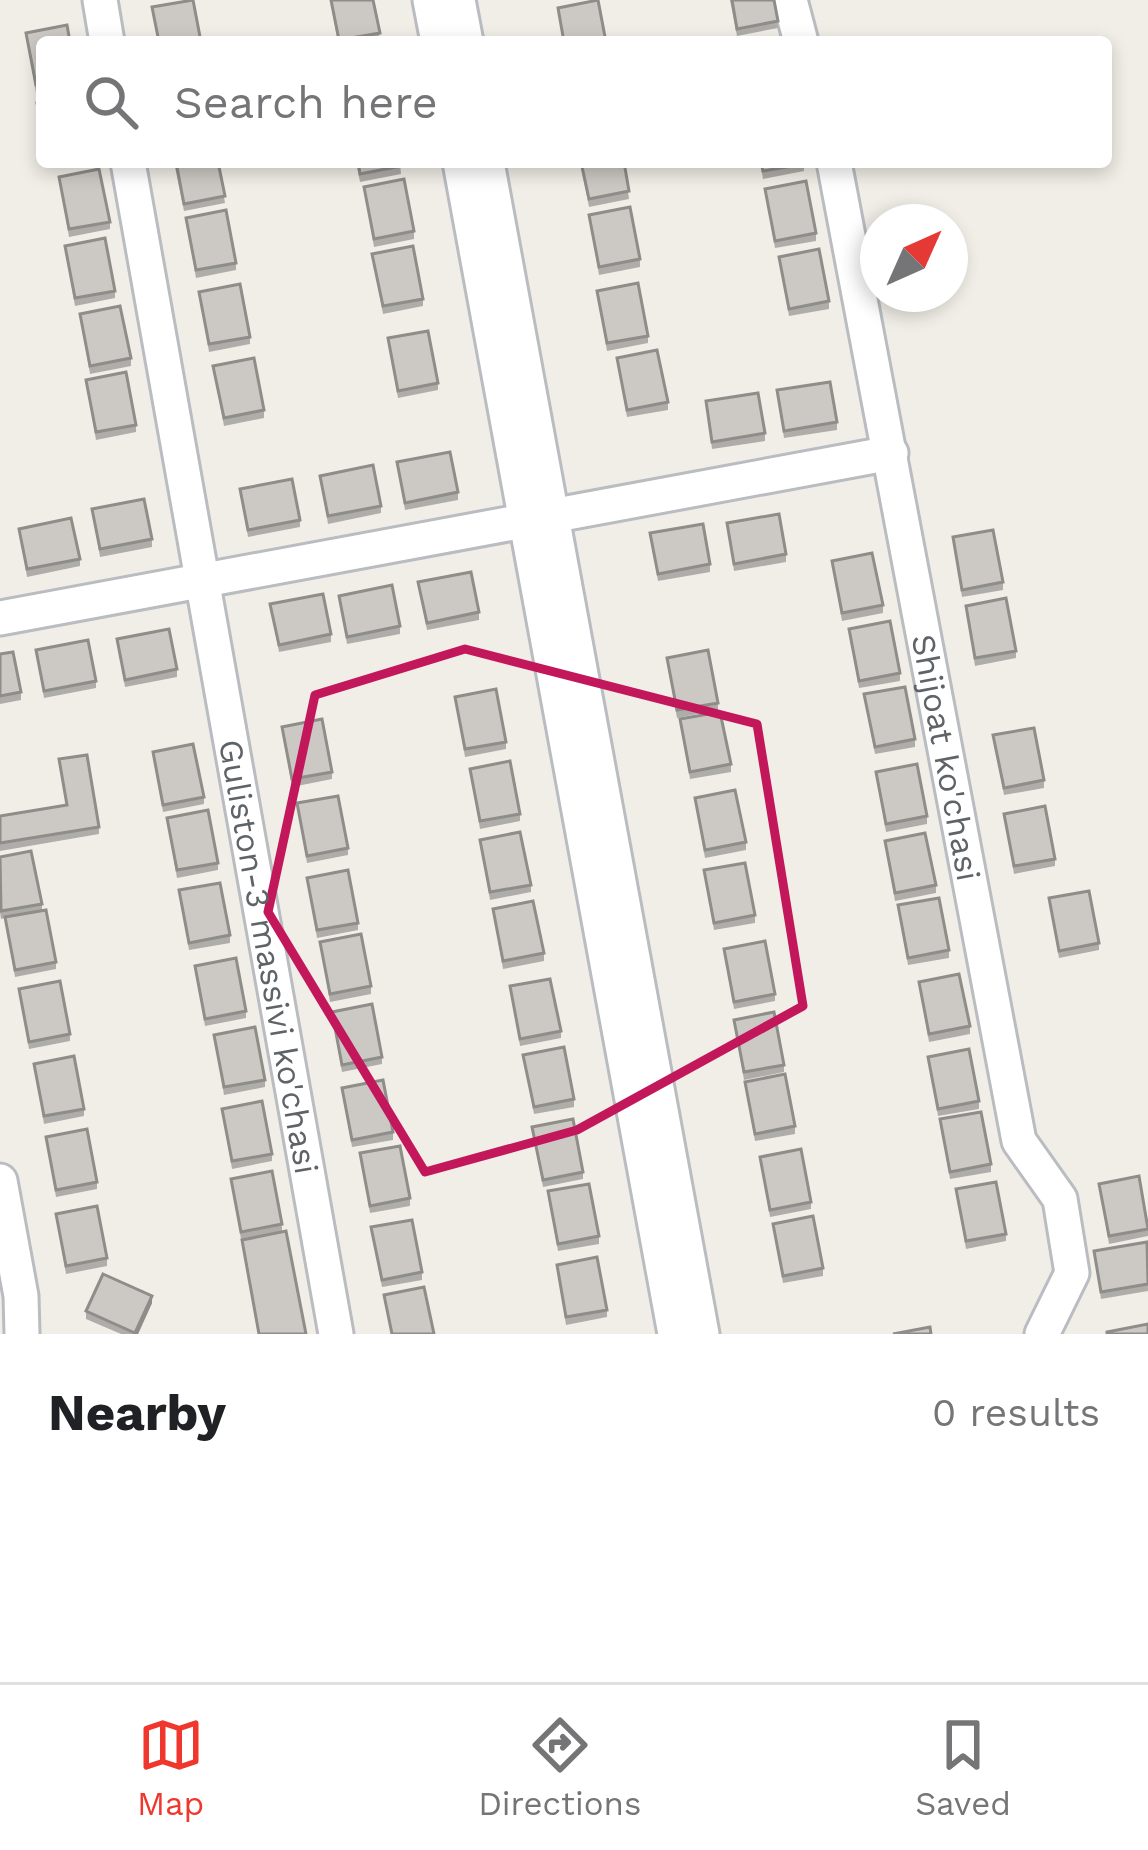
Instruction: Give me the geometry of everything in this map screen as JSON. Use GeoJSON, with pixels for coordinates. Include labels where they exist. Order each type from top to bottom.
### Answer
{"type":"FeatureCollection","features":[{"type":"Feature","properties":{"kind":"street"},"geometry":{"type":"LineString","coordinates":[[100,0],[106,36]]}},
{"type":"Feature","properties":{"kind":"street"},"geometry":{"type":"LineString","coordinates":[[430,0],[437,36]]}},
{"type":"Feature","properties":{"kind":"street"},"geometry":{"type":"LineString","coordinates":[[458,0],[465,36]]}},
{"type":"Feature","properties":{"kind":"street"},"geometry":{"type":"LineString","coordinates":[[790,0],[799,36]]}},
{"type":"Feature","properties":{"kind":"street","name":"Guliston-3 massivi ko'chasi"},"geometry":{"type":"LineString","coordinates":[[129,168],[337,1334]]}},
{"type":"Feature","properties":{"kind":"street"},"geometry":{"type":"LineString","coordinates":[[461,168],[538,519],[702,1334]]}},
{"type":"Feature","properties":{"kind":"street"},"geometry":{"type":"LineString","coordinates":[[489,168],[538,519],[674,1334]]}},
{"type":"Feature","properties":{"kind":"street","name":"Shijoat ko'chasi"},"geometry":{"type":"LineString","coordinates":[[835,168],[1019,1141],[1060,1199],[1072,1273],[1042,1334]]}},
{"type":"Feature","properties":{"kind":"street"},"geometry":{"type":"LineString","coordinates":[[0,618],[891,453]]}},
{"type":"Feature","properties":{"kind":"street"},"geometry":{"type":"LineString","coordinates":[[0,1181],[21,1296],[22,1334]]}},
{"type":"Feature","properties":{"kind":"highlighted area"},"geometry":{"type":"Polygon","coordinates":[[[465,649],[757,724],[803,1006],[577,1130],[425,1172],[268,912],[315,695],[465,649]]]}},
{"type":"Feature","properties":{"kind":"building"},"geometry":{"type":"Polygon","coordinates":[[[193,0],[200,36],[158,36],[152,7],[193,0]]]}},
{"type":"Feature","properties":{"kind":"building"},"geometry":{"type":"Polygon","coordinates":[[[331,0],[373,0],[380,33],[338,36],[331,0]]]}},
{"type":"Feature","properties":{"kind":"building"},"geometry":{"type":"Polygon","coordinates":[[[598,0],[605,36],[563,36],[558,8],[598,0]]]}},
{"type":"Feature","properties":{"kind":"building"},"geometry":{"type":"Polygon","coordinates":[[[732,0],[774,0],[778,21],[737,29],[732,0]]]}},
{"type":"Feature","properties":{"kind":"building"},"geometry":{"type":"Polygon","coordinates":[[[67,25],[69,36],[36,36],[36,85],[26,33],[67,25]]]}},
{"type":"Feature","properties":{"kind":"building"},"geometry":{"type":"Polygon","coordinates":[[[177,168],[219,168],[225,196],[184,204],[177,168]]]}},
{"type":"Feature","properties":{"kind":"building"},"geometry":{"type":"Polygon","coordinates":[[[359,168],[391,168],[360,174],[359,168]]]}},
{"type":"Feature","properties":{"kind":"building"},"geometry":{"type":"Polygon","coordinates":[[[582,168],[625,168],[629,191],[589,199],[582,168]]]}},
{"type":"Feature","properties":{"kind":"building"},"geometry":{"type":"Polygon","coordinates":[[[99,169],[110,222],[69,229],[59,177],[99,169]]]}},
{"type":"Feature","properties":{"kind":"building"},"geometry":{"type":"Polygon","coordinates":[[[404,179],[414,231],[374,239],[364,187],[404,179]]]}},
{"type":"Feature","properties":{"kind":"building"},"geometry":{"type":"Polygon","coordinates":[[[806,181],[816,233],[775,241],[765,189],[806,181]]]}},
{"type":"Feature","properties":{"kind":"building"},"geometry":{"type":"Polygon","coordinates":[[[630,207],[640,259],[599,267],[589,215],[630,207]]]}},
{"type":"Feature","properties":{"kind":"building"},"geometry":{"type":"Polygon","coordinates":[[[226,210],[236,263],[196,270],[186,218],[226,210]]]}},
{"type":"Feature","properties":{"kind":"building"},"geometry":{"type":"Polygon","coordinates":[[[105,238],[115,291],[75,298],[65,246],[105,238]]]}},
{"type":"Feature","properties":{"kind":"building"},"geometry":{"type":"Polygon","coordinates":[[[413,246],[423,299],[383,306],[372,254],[413,246]]]}},
{"type":"Feature","properties":{"kind":"building"},"geometry":{"type":"Polygon","coordinates":[[[819,249],[829,301],[789,309],[779,257],[819,249]]]}},
{"type":"Feature","properties":{"kind":"building"},"geometry":{"type":"Polygon","coordinates":[[[638,283],[648,336],[607,343],[597,291],[638,283]]]}},
{"type":"Feature","properties":{"kind":"building"},"geometry":{"type":"Polygon","coordinates":[[[240,284],[250,337],[209,344],[199,292],[240,284]]]}},
{"type":"Feature","properties":{"kind":"building"},"geometry":{"type":"Polygon","coordinates":[[[120,306],[131,358],[90,366],[80,314],[120,306]]]}},
{"type":"Feature","properties":{"kind":"building"},"geometry":{"type":"Polygon","coordinates":[[[428,331],[438,383],[398,391],[388,338],[428,331]]]}},
{"type":"Feature","properties":{"kind":"building"},"geometry":{"type":"Polygon","coordinates":[[[657,350],[668,402],[627,410],[617,358],[657,350]]]}},
{"type":"Feature","properties":{"kind":"building"},"geometry":{"type":"Polygon","coordinates":[[[254,358],[264,410],[224,418],[213,366],[254,358]]]}},
{"type":"Feature","properties":{"kind":"building"},"geometry":{"type":"Polygon","coordinates":[[[126,372],[136,425],[96,432],[86,380],[126,372]]]}},
{"type":"Feature","properties":{"kind":"building"},"geometry":{"type":"Polygon","coordinates":[[[830,382],[837,422],[784,431],[777,390],[830,382]]]}},
{"type":"Feature","properties":{"kind":"building"},"geometry":{"type":"Polygon","coordinates":[[[758,393],[765,433],[712,442],[706,401],[758,393]]]}},
{"type":"Feature","properties":{"kind":"building"},"geometry":{"type":"Polygon","coordinates":[[[450,452],[458,492],[405,503],[397,462],[450,452]]]}},
{"type":"Feature","properties":{"kind":"building"},"geometry":{"type":"Polygon","coordinates":[[[373,465],[381,506],[328,516],[320,476],[373,465]]]}},
{"type":"Feature","properties":{"kind":"building"},"geometry":{"type":"Polygon","coordinates":[[[292,479],[300,520],[248,530],[240,489],[292,479]]]}},
{"type":"Feature","properties":{"kind":"building"},"geometry":{"type":"Polygon","coordinates":[[[144,499],[152,539],[100,549],[92,509],[144,499]]]}},
{"type":"Feature","properties":{"kind":"building"},"geometry":{"type":"Polygon","coordinates":[[[779,514],[786,554],[734,564],[727,523],[779,514]]]}},
{"type":"Feature","properties":{"kind":"building"},"geometry":{"type":"Polygon","coordinates":[[[71,518],[80,559],[27,569],[19,529],[71,518]]]}},
{"type":"Feature","properties":{"kind":"building"},"geometry":{"type":"Polygon","coordinates":[[[703,524],[710,564],[658,574],[650,533],[703,524]]]}},
{"type":"Feature","properties":{"kind":"building"},"geometry":{"type":"Polygon","coordinates":[[[993,530],[1003,582],[962,590],[953,537],[993,530]]]}},
{"type":"Feature","properties":{"kind":"building"},"geometry":{"type":"Polygon","coordinates":[[[872,553],[883,605],[842,613],[832,561],[872,553]]]}},
{"type":"Feature","properties":{"kind":"building"},"geometry":{"type":"Polygon","coordinates":[[[471,572],[479,612],[427,623],[418,582],[471,572]]]}},
{"type":"Feature","properties":{"kind":"building"},"geometry":{"type":"Polygon","coordinates":[[[392,585],[400,626],[347,637],[339,596],[392,585]]]}},
{"type":"Feature","properties":{"kind":"building"},"geometry":{"type":"Polygon","coordinates":[[[323,594],[331,634],[279,645],[270,604],[323,594]]]}},
{"type":"Feature","properties":{"kind":"building"},"geometry":{"type":"Polygon","coordinates":[[[1006,598],[1016,651],[975,658],[966,606],[1006,598]]]}},
{"type":"Feature","properties":{"kind":"building"},"geometry":{"type":"Polygon","coordinates":[[[890,621],[900,673],[859,681],[849,629],[890,621]]]}},
{"type":"Feature","properties":{"kind":"building"},"geometry":{"type":"Polygon","coordinates":[[[169,629],[177,669],[125,680],[117,639],[169,629]]]}},
{"type":"Feature","properties":{"kind":"building"},"geometry":{"type":"Polygon","coordinates":[[[88,640],[96,681],[44,691],[36,650],[88,640]]]}},
{"type":"Feature","properties":{"kind":"building"},"geometry":{"type":"Polygon","coordinates":[[[708,650],[718,703],[677,710],[667,658],[708,650]]]}},
{"type":"Feature","properties":{"kind":"building"},"geometry":{"type":"Polygon","coordinates":[[[13,652],[21,692],[0,696],[0,654],[13,652]]]}},
{"type":"Feature","properties":{"kind":"building"},"geometry":{"type":"Polygon","coordinates":[[[905,687],[915,739],[875,747],[864,694],[905,687]]]}},
{"type":"Feature","properties":{"kind":"building"},"geometry":{"type":"Polygon","coordinates":[[[496,689],[506,742],[465,749],[455,697],[496,689]]]}},
{"type":"Feature","properties":{"kind":"building"},"geometry":{"type":"Polygon","coordinates":[[[720,712],[731,764],[690,772],[680,719],[720,712]]]}},
{"type":"Feature","properties":{"kind":"building"},"geometry":{"type":"Polygon","coordinates":[[[322,719],[332,772],[292,779],[282,727],[322,719]]]}},
{"type":"Feature","properties":{"kind":"building"},"geometry":{"type":"Polygon","coordinates":[[[1034,728],[1044,780],[1004,788],[993,735],[1034,728]]]}},
{"type":"Feature","properties":{"kind":"building"},"geometry":{"type":"Polygon","coordinates":[[[193,744],[204,797],[163,805],[153,752],[193,744]]]}},
{"type":"Feature","properties":{"kind":"building"},"geometry":{"type":"Polygon","coordinates":[[[87,755],[99,827],[0,843],[0,816],[67,805],[59,759],[87,755]]]}},
{"type":"Feature","properties":{"kind":"building"},"geometry":{"type":"Polygon","coordinates":[[[510,761],[520,814],[480,821],[470,769],[510,761]]]}},
{"type":"Feature","properties":{"kind":"building"},"geometry":{"type":"Polygon","coordinates":[[[917,764],[927,816],[886,824],[876,772],[917,764]]]}},
{"type":"Feature","properties":{"kind":"building"},"geometry":{"type":"Polygon","coordinates":[[[735,790],[746,842],[705,850],[695,798],[735,790]]]}},
{"type":"Feature","properties":{"kind":"building"},"geometry":{"type":"Polygon","coordinates":[[[338,796],[348,848],[307,856],[297,803],[338,796]]]}},
{"type":"Feature","properties":{"kind":"building"},"geometry":{"type":"Polygon","coordinates":[[[1045,806],[1055,859],[1014,866],[1004,814],[1045,806]]]}},
{"type":"Feature","properties":{"kind":"building"},"geometry":{"type":"Polygon","coordinates":[[[208,810],[218,863],[177,870],[167,818],[208,810]]]}},
{"type":"Feature","properties":{"kind":"building"},"geometry":{"type":"Polygon","coordinates":[[[520,832],[531,885],[490,892],[480,840],[520,832]]]}},
{"type":"Feature","properties":{"kind":"building"},"geometry":{"type":"Polygon","coordinates":[[[925,833],[936,885],[895,893],[885,841],[925,833]]]}},
{"type":"Feature","properties":{"kind":"building"},"geometry":{"type":"Polygon","coordinates":[[[31,851],[42,904],[1,911],[0,857],[31,851]]]}},
{"type":"Feature","properties":{"kind":"building"},"geometry":{"type":"Polygon","coordinates":[[[745,863],[755,915],[714,923],[704,870],[745,863]]]}},
{"type":"Feature","properties":{"kind":"building"},"geometry":{"type":"Polygon","coordinates":[[[348,870],[358,923],[317,930],[307,878],[348,870]]]}},
{"type":"Feature","properties":{"kind":"building"},"geometry":{"type":"Polygon","coordinates":[[[220,883],[230,935],[189,943],[179,890],[220,883]]]}},
{"type":"Feature","properties":{"kind":"building"},"geometry":{"type":"Polygon","coordinates":[[[1089,891],[1099,943],[1059,951],[1049,898],[1089,891]]]}},
{"type":"Feature","properties":{"kind":"building"},"geometry":{"type":"Polygon","coordinates":[[[939,898],[949,950],[908,958],[898,905],[939,898]]]}},
{"type":"Feature","properties":{"kind":"building"},"geometry":{"type":"Polygon","coordinates":[[[533,901],[544,953],[503,961],[493,909],[533,901]]]}},
{"type":"Feature","properties":{"kind":"building"},"geometry":{"type":"Polygon","coordinates":[[[46,910],[56,962],[15,970],[5,917],[46,910]]]}},
{"type":"Feature","properties":{"kind":"building"},"geometry":{"type":"Polygon","coordinates":[[[361,934],[371,986],[330,994],[320,942],[361,934]]]}},
{"type":"Feature","properties":{"kind":"building"},"geometry":{"type":"Polygon","coordinates":[[[765,941],[775,994],[734,1002],[724,949],[765,941]]]}},
{"type":"Feature","properties":{"kind":"building"},"geometry":{"type":"Polygon","coordinates":[[[236,958],[246,1011],[205,1019],[195,966],[236,958]]]}},
{"type":"Feature","properties":{"kind":"building"},"geometry":{"type":"Polygon","coordinates":[[[959,974],[970,1026],[929,1034],[919,982],[959,974]]]}},
{"type":"Feature","properties":{"kind":"building"},"geometry":{"type":"Polygon","coordinates":[[[550,979],[561,1031],[520,1039],[510,986],[550,979]]]}},
{"type":"Feature","properties":{"kind":"building"},"geometry":{"type":"Polygon","coordinates":[[[60,981],[70,1034],[29,1042],[19,989],[60,981]]]}},
{"type":"Feature","properties":{"kind":"building"},"geometry":{"type":"Polygon","coordinates":[[[372,1004],[382,1057],[342,1065],[332,1012],[372,1004]]]}},
{"type":"Feature","properties":{"kind":"building"},"geometry":{"type":"Polygon","coordinates":[[[774,1012],[784,1065],[744,1072],[734,1020],[774,1012]]]}},
{"type":"Feature","properties":{"kind":"building"},"geometry":{"type":"Polygon","coordinates":[[[255,1027],[265,1080],[224,1087],[214,1035],[255,1027]]]}},
{"type":"Feature","properties":{"kind":"building"},"geometry":{"type":"Polygon","coordinates":[[[564,1047],[574,1099],[534,1107],[523,1055],[564,1047]]]}},
{"type":"Feature","properties":{"kind":"building"},"geometry":{"type":"Polygon","coordinates":[[[969,1049],[979,1101],[938,1109],[928,1057],[969,1049]]]}},
{"type":"Feature","properties":{"kind":"building"},"geometry":{"type":"Polygon","coordinates":[[[74,1056],[84,1109],[44,1116],[34,1064],[74,1056]]]}},
{"type":"Feature","properties":{"kind":"building"},"geometry":{"type":"Polygon","coordinates":[[[785,1074],[795,1126],[755,1134],[745,1082],[785,1074]]]}},
{"type":"Feature","properties":{"kind":"building"},"geometry":{"type":"Polygon","coordinates":[[[383,1080],[393,1132],[352,1140],[342,1088],[383,1080]]]}},
{"type":"Feature","properties":{"kind":"building"},"geometry":{"type":"Polygon","coordinates":[[[262,1101],[272,1154],[232,1161],[222,1109],[262,1101]]]}},
{"type":"Feature","properties":{"kind":"building"},"geometry":{"type":"Polygon","coordinates":[[[981,1112],[991,1164],[950,1172],[940,1119],[981,1112]]]}},
{"type":"Feature","properties":{"kind":"building"},"geometry":{"type":"Polygon","coordinates":[[[573,1119],[583,1172],[543,1180],[532,1127],[573,1119]]]}},
{"type":"Feature","properties":{"kind":"building"},"geometry":{"type":"Polygon","coordinates":[[[87,1129],[97,1182],[56,1190],[46,1137],[87,1129]]]}},
{"type":"Feature","properties":{"kind":"building"},"geometry":{"type":"Polygon","coordinates":[[[400,1146],[410,1198],[370,1206],[360,1153],[400,1146]]]}},
{"type":"Feature","properties":{"kind":"building"},"geometry":{"type":"Polygon","coordinates":[[[801,1149],[811,1202],[770,1210],[760,1157],[801,1149]]]}},
{"type":"Feature","properties":{"kind":"building"},"geometry":{"type":"Polygon","coordinates":[[[272,1171],[282,1224],[241,1232],[231,1179],[272,1171]]]}},
{"type":"Feature","properties":{"kind":"building"},"geometry":{"type":"Polygon","coordinates":[[[1139,1176],[1148,1229],[1109,1236],[1099,1184],[1139,1176]]]}},
{"type":"Feature","properties":{"kind":"building"},"geometry":{"type":"Polygon","coordinates":[[[996,1182],[1006,1234],[966,1241],[956,1189],[996,1182]]]}},
{"type":"Feature","properties":{"kind":"building"},"geometry":{"type":"Polygon","coordinates":[[[589,1184],[599,1236],[558,1244],[548,1191],[589,1184]]]}},
{"type":"Feature","properties":{"kind":"building"},"geometry":{"type":"Polygon","coordinates":[[[97,1206],[107,1258],[66,1266],[56,1214],[97,1206]]]}},
{"type":"Feature","properties":{"kind":"building"},"geometry":{"type":"Polygon","coordinates":[[[813,1216],[823,1268],[783,1276],[773,1224],[813,1216]]]}},
{"type":"Feature","properties":{"kind":"building"},"geometry":{"type":"Polygon","coordinates":[[[412,1220],[422,1272],[382,1280],[371,1227],[412,1220]]]}},
{"type":"Feature","properties":{"kind":"building"},"geometry":{"type":"Polygon","coordinates":[[[286,1231],[306,1334],[259,1334],[242,1240],[286,1231]]]}},
{"type":"Feature","properties":{"kind":"building"},"geometry":{"type":"Polygon","coordinates":[[[1147,1242],[1148,1284],[1101,1292],[1094,1251],[1147,1242]]]}},
{"type":"Feature","properties":{"kind":"building"},"geometry":{"type":"Polygon","coordinates":[[[597,1257],[607,1310],[566,1317],[557,1265],[597,1257]]]}},
{"type":"Feature","properties":{"kind":"building"},"geometry":{"type":"Polygon","coordinates":[[[103,1274],[152,1296],[135,1333],[86,1311],[103,1274]]]}},
{"type":"Feature","properties":{"kind":"building"},"geometry":{"type":"Polygon","coordinates":[[[424,1287],[434,1334],[392,1334],[384,1295],[424,1287]]]}},
{"type":"Feature","properties":{"kind":"building"},"geometry":{"type":"Polygon","coordinates":[[[1148,1324],[1148,1334],[1107,1334],[1107,1332],[1148,1324]]]}},
{"type":"Feature","properties":{"kind":"building"},"geometry":{"type":"Polygon","coordinates":[[[930,1327],[931,1334],[893,1334],[930,1327]]]}}]}
